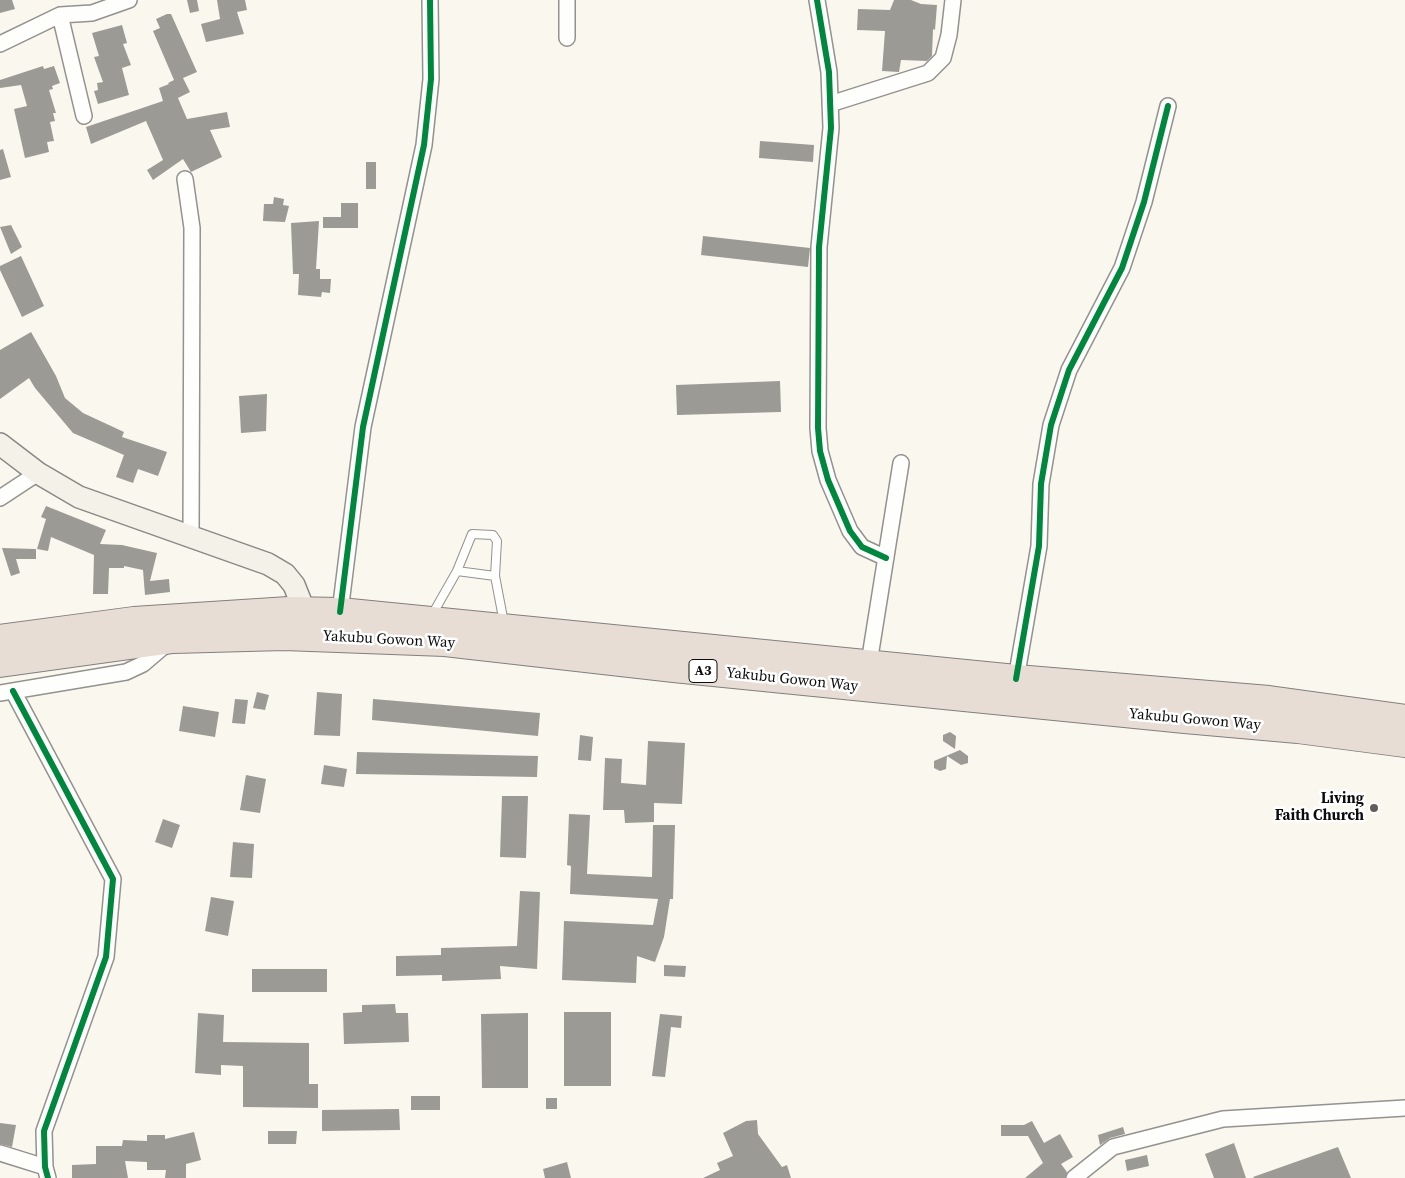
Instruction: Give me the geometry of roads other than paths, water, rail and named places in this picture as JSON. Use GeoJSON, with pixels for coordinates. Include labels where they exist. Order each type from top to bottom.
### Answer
{"type":"FeatureCollection","features":[{"type":"Feature","properties":{"kind":"highway","name":"Yakubu Gowon Way"},"geometry":{"type":"LineString","coordinates":[[0,639],[134,621],[304,610],[340,612],[505,627],[1185,720],[1298,728],[1405,743]]}},
{"type":"Feature","properties":{"kind":"highway","name":"Yakubu Gowon Way"},"geometry":{"type":"LineString","coordinates":[[0,663],[173,639],[284,636],[445,642],[795,668],[869,664],[1016,679],[1269,700],[1405,719]]}},
{"type":"Feature","properties":{"kind":"street"},"geometry":{"type":"LineString","coordinates":[[0,44],[60,14],[92,13],[129,0]]}},
{"type":"Feature","properties":{"kind":"street"},"geometry":{"type":"LineString","coordinates":[[340,612],[363,428],[424,145],[431,79],[430,0]]}},
{"type":"Feature","properties":{"kind":"street"},"geometry":{"type":"LineString","coordinates":[[567,0],[567,38]]}},
{"type":"Feature","properties":{"kind":"street"},"geometry":{"type":"LineString","coordinates":[[817,0],[829,72],[831,128],[819,247],[818,428],[820,451],[828,480],[850,531],[862,547],[886,558]]}},
{"type":"Feature","properties":{"kind":"street"},"geometry":{"type":"LineString","coordinates":[[830,104],[928,73],[943,58],[949,36],[952,0]]}},
{"type":"Feature","properties":{"kind":"street"},"geometry":{"type":"LineString","coordinates":[[60,14],[84,116]]}},
{"type":"Feature","properties":{"kind":"street"},"geometry":{"type":"LineString","coordinates":[[1016,679],[1039,546],[1042,484],[1051,425],[1069,370],[1122,268],[1144,202],[1168,106]]}},
{"type":"Feature","properties":{"kind":"street"},"geometry":{"type":"LineString","coordinates":[[185,179],[192,228],[191,536]]}},
{"type":"Feature","properties":{"kind":"street"},"geometry":{"type":"LineString","coordinates":[[0,444],[38,473],[79,497],[268,564],[285,574],[294,585],[304,610]]}},
{"type":"Feature","properties":{"kind":"street"},"geometry":{"type":"LineString","coordinates":[[869,664],[901,463]]}},
{"type":"Feature","properties":{"kind":"street"},"geometry":{"type":"LineString","coordinates":[[0,498],[38,473]]}},
{"type":"Feature","properties":{"kind":"street"},"geometry":{"type":"LineString","coordinates":[[0,1153],[46,1173],[44,1131],[106,957],[112,879],[7,692],[126,672],[142,664],[173,639]]}},
{"type":"Feature","properties":{"kind":"street"},"geometry":{"type":"LineString","coordinates":[[1074,1178],[1113,1146],[1223,1119],[1405,1108]]}},
{"type":"Feature","properties":{"kind":"lane"},"geometry":{"type":"LineString","coordinates":[[429,620],[457,571],[472,534],[493,535],[497,541],[495,576],[505,627]]}},
{"type":"Feature","properties":{"kind":"lane"},"geometry":{"type":"LineString","coordinates":[[457,571],[495,576]]}},
{"type":"Feature","properties":{"kind":"place","name":"Living Faith Church"},"geometry":{"type":"Point","coordinates":[1374,808]}}]}
